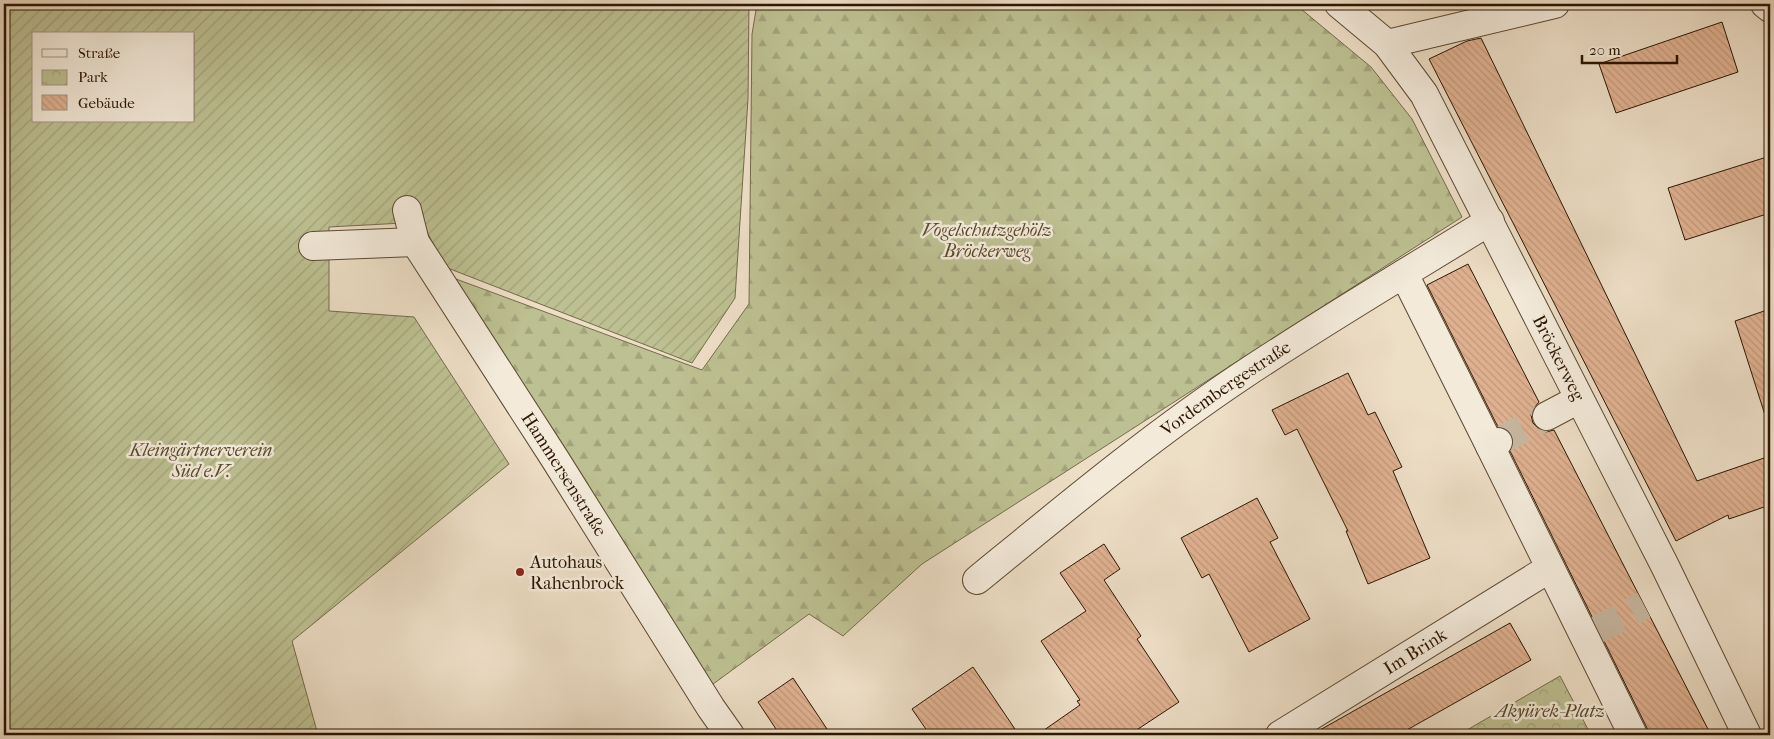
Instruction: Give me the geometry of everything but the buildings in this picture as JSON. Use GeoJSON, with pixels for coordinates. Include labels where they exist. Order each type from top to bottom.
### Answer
{"type":"FeatureCollection","features":[{"type":"Feature","properties":{"kind":"street","name":"Bröckerweg"},"geometry":{"type":"LineString","coordinates":[[1339,4],[1386,44],[1424,94],[1672,581],[1747,735]]}},
{"type":"Feature","properties":{"kind":"street"},"geometry":{"type":"LineString","coordinates":[[1386,44],[1555,4]]}},
{"type":"Feature","properties":{"kind":"street"},"geometry":{"type":"LineString","coordinates":[[1765,4],[1770,8]]}},
{"type":"Feature","properties":{"kind":"street","name":"Hammersenstraße"},"geometry":{"type":"LineString","coordinates":[[407,210],[415,242],[730,735]]}},
{"type":"Feature","properties":{"kind":"street","name":"Vordembergestraße"},"geometry":{"type":"LineString","coordinates":[[977,580],[1110,471],[1242,375],[1490,221]]}},
{"type":"Feature","properties":{"kind":"street"},"geometry":{"type":"LineString","coordinates":[[313,246],[415,242]]}},
{"type":"Feature","properties":{"kind":"street"},"geometry":{"type":"LineString","coordinates":[[1404,274],[1494,444],[1550,568],[1633,735]]}},
{"type":"Feature","properties":{"kind":"street"},"geometry":{"type":"LineString","coordinates":[[1547,416],[1579,399]]}},
{"type":"Feature","properties":{"kind":"street","name":"Im Brink"},"geometry":{"type":"LineString","coordinates":[[1280,735],[1550,568]]}},
{"type":"Feature","properties":{"kind":"green space","name":"Kleingärtnerverein Süd e.V."},"geometry":{"type":"Polygon","coordinates":[[[4,4],[749,4],[748,99],[735,298],[692,363],[445,267],[422,222],[329,227],[329,311],[414,317],[509,464],[292,641],[318,735],[4,735],[4,4]]]}},
{"type":"Feature","properties":{"kind":"green space","name":"Vogelschutzgehölz Bröckerweg"},"geometry":{"type":"Polygon","coordinates":[[[757,4],[1295,4],[1371,67],[1412,119],[1462,217],[922,564],[843,636],[809,614],[709,687],[456,279],[702,370],[749,304],[752,34],[757,4]]]}},
{"type":"Feature","properties":{"kind":"green space","name":"Akyürek-Platz"},"geometry":{"type":"Polygon","coordinates":[[[1560,676],[1591,735],[1458,735],[1467,730],[1560,676]]]}},
{"type":"Feature","properties":{"kind":"tunnel"},"geometry":{"type":"LineString","coordinates":[[1498,442],[1547,416]]}},
{"type":"Feature","properties":{"kind":"tunnel"},"geometry":{"type":"LineString","coordinates":[[1595,631],[1644,605]]}},
{"type":"Feature","properties":{"kind":"place","name":"Autohaus Rahenbrock"},"geometry":{"type":"Point","coordinates":[520,572]}}]}
